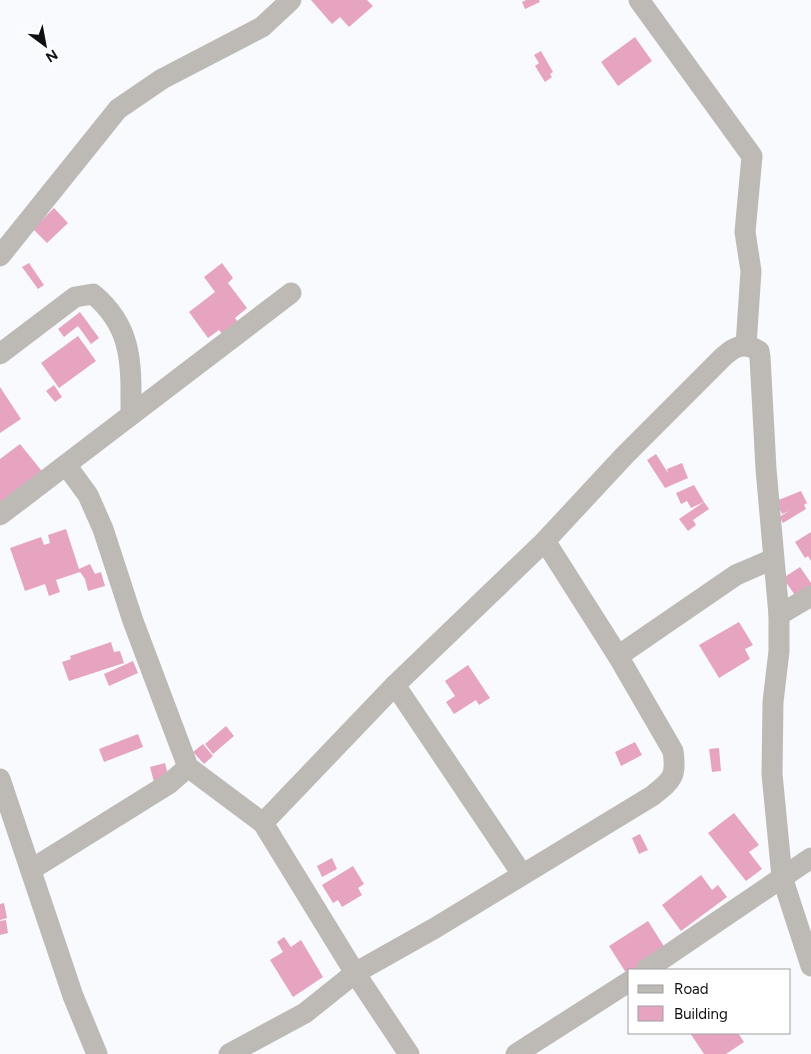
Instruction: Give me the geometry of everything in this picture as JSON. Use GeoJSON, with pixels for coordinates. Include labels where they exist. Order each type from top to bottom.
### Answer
{"type":"FeatureCollection","features":[{"type":"Feature","properties":{"kind":"street"},"geometry":{"type":"LineString","coordinates":[[0,256],[118,109],[162,79],[262,27],[291,0]]}},
{"type":"Feature","properties":{"kind":"street"},"geometry":{"type":"LineString","coordinates":[[639,0],[752,156],[745,232],[751,272],[746,345]]}},
{"type":"Feature","properties":{"kind":"street"},"geometry":{"type":"LineString","coordinates":[[0,354],[75,297],[93,294],[107,306],[126,337],[131,380],[131,415]]}},
{"type":"Feature","properties":{"kind":"street"},"geometry":{"type":"LineString","coordinates":[[0,515],[291,294]]}},
{"type":"Feature","properties":{"kind":"street"},"geometry":{"type":"LineString","coordinates":[[263,823],[395,685],[545,541],[625,455],[723,357],[738,346],[746,345],[758,351],[760,356],[773,559],[779,615],[779,651],[773,702],[772,774],[782,877],[811,966]]}},
{"type":"Feature","properties":{"kind":"street"},"geometry":{"type":"LineString","coordinates":[[66,465],[88,495],[103,529],[133,621],[188,767],[263,823],[355,973],[409,1054]]}},
{"type":"Feature","properties":{"kind":"street"},"geometry":{"type":"LineString","coordinates":[[229,1054],[305,1013],[355,973],[435,928],[652,796],[670,781],[676,768],[673,751],[618,656],[545,541]]}},
{"type":"Feature","properties":{"kind":"street"},"geometry":{"type":"LineString","coordinates":[[618,656],[736,575],[773,559]]}},
{"type":"Feature","properties":{"kind":"street"},"geometry":{"type":"LineString","coordinates":[[779,615],[811,596]]}},
{"type":"Feature","properties":{"kind":"street"},"geometry":{"type":"LineString","coordinates":[[395,685],[522,874]]}},
{"type":"Feature","properties":{"kind":"street"},"geometry":{"type":"LineString","coordinates":[[32,869],[170,782],[188,767]]}},
{"type":"Feature","properties":{"kind":"street"},"geometry":{"type":"LineString","coordinates":[[0,779],[32,869],[73,996],[97,1054]]}},
{"type":"Feature","properties":{"kind":"street"},"geometry":{"type":"LineString","coordinates":[[647,969],[811,858]]}},
{"type":"Feature","properties":{"kind":"street"},"geometry":{"type":"LineString","coordinates":[[516,1054],[628,982]]}},
{"type":"Feature","properties":{"kind":"building"},"geometry":{"type":"Polygon","coordinates":[[[311,0],[367,0],[373,6],[349,27],[340,17],[332,24],[311,0]]]}},
{"type":"Feature","properties":{"kind":"building"},"geometry":{"type":"Polygon","coordinates":[[[526,0],[539,0],[540,2],[525,9],[522,2],[526,0]]]}},
{"type":"Feature","properties":{"kind":"building"},"geometry":{"type":"Polygon","coordinates":[[[635,37],[652,61],[618,86],[601,62],[635,37]]]}},
{"type":"Feature","properties":{"kind":"building"},"geometry":{"type":"Polygon","coordinates":[[[541,51],[553,72],[550,74],[552,77],[545,82],[535,66],[539,63],[534,55],[541,51]]]}},
{"type":"Feature","properties":{"kind":"building"},"geometry":{"type":"Polygon","coordinates":[[[54,208],[68,223],[47,243],[33,229],[54,208]]]}},
{"type":"Feature","properties":{"kind":"building"},"geometry":{"type":"Polygon","coordinates":[[[29,263],[44,285],[38,289],[22,267],[29,263]]]}},
{"type":"Feature","properties":{"kind":"building"},"geometry":{"type":"Polygon","coordinates":[[[222,263],[233,278],[228,283],[247,308],[235,318],[239,323],[223,335],[219,330],[208,338],[189,312],[215,292],[204,277],[222,263]]]}},
{"type":"Feature","properties":{"kind":"building"},"geometry":{"type":"Polygon","coordinates":[[[80,312],[99,338],[91,344],[78,326],[64,337],[58,329],[80,312]]]}},
{"type":"Feature","properties":{"kind":"building"},"geometry":{"type":"Polygon","coordinates":[[[78,336],[96,361],[59,388],[41,363],[78,336]]]}},
{"type":"Feature","properties":{"kind":"building"},"geometry":{"type":"Polygon","coordinates":[[[54,385],[62,397],[55,402],[46,391],[54,385]]]}},
{"type":"Feature","properties":{"kind":"building"},"geometry":{"type":"Polygon","coordinates":[[[0,387],[21,419],[0,433],[0,387]]]}},
{"type":"Feature","properties":{"kind":"building"},"geometry":{"type":"Polygon","coordinates":[[[20,444],[45,475],[0,509],[0,459],[20,444]]]}},
{"type":"Feature","properties":{"kind":"building"},"geometry":{"type":"Polygon","coordinates":[[[656,454],[668,473],[667,469],[682,463],[688,478],[665,488],[647,460],[656,454]]]}},
{"type":"Feature","properties":{"kind":"building"},"geometry":{"type":"Polygon","coordinates":[[[694,485],[704,502],[691,508],[687,501],[681,504],[676,493],[694,485]]]}},
{"type":"Feature","properties":{"kind":"building"},"geometry":{"type":"Polygon","coordinates":[[[801,491],[807,503],[804,505],[806,509],[783,523],[779,517],[789,511],[782,514],[776,501],[801,491]]]}},
{"type":"Feature","properties":{"kind":"building"},"geometry":{"type":"Polygon","coordinates":[[[704,502],[709,509],[693,520],[696,525],[688,531],[679,519],[704,502]]]}},
{"type":"Feature","properties":{"kind":"building"},"geometry":{"type":"Polygon","coordinates":[[[66,529],[79,569],[90,564],[95,574],[101,572],[105,586],[88,591],[85,579],[80,572],[56,580],[60,592],[49,596],[45,584],[25,591],[10,548],[41,537],[44,545],[50,543],[48,535],[66,529]]]}},
{"type":"Feature","properties":{"kind":"building"},"geometry":{"type":"Polygon","coordinates":[[[811,532],[811,561],[808,556],[805,558],[795,542],[811,532]]]}},
{"type":"Feature","properties":{"kind":"building"},"geometry":{"type":"Polygon","coordinates":[[[800,567],[811,583],[811,589],[797,598],[783,578],[800,567]]]}},
{"type":"Feature","properties":{"kind":"building"},"geometry":{"type":"Polygon","coordinates":[[[739,622],[753,645],[745,649],[750,659],[719,678],[699,645],[739,622]]]}},
{"type":"Feature","properties":{"kind":"building"},"geometry":{"type":"Polygon","coordinates":[[[111,642],[114,652],[120,651],[124,663],[69,681],[62,662],[71,659],[70,656],[111,642]]]}},
{"type":"Feature","properties":{"kind":"building"},"geometry":{"type":"Polygon","coordinates":[[[133,661],[138,673],[109,686],[104,674],[133,661]]]}},
{"type":"Feature","properties":{"kind":"building"},"geometry":{"type":"Polygon","coordinates":[[[468,665],[490,698],[479,705],[476,700],[454,714],[446,702],[455,696],[445,681],[468,665]]]}},
{"type":"Feature","properties":{"kind":"building"},"geometry":{"type":"Polygon","coordinates":[[[226,726],[234,736],[213,754],[205,744],[226,726]]]}},
{"type":"Feature","properties":{"kind":"building"},"geometry":{"type":"Polygon","coordinates":[[[138,734],[143,747],[104,762],[99,749],[138,734]]]}},
{"type":"Feature","properties":{"kind":"building"},"geometry":{"type":"Polygon","coordinates":[[[635,742],[642,755],[621,766],[615,752],[635,742]]]}},
{"type":"Feature","properties":{"kind":"building"},"geometry":{"type":"Polygon","coordinates":[[[203,744],[213,756],[204,764],[193,752],[203,744]]]}},
{"type":"Feature","properties":{"kind":"building"},"geometry":{"type":"Polygon","coordinates":[[[719,748],[721,771],[712,772],[709,749],[719,748]]]}},
{"type":"Feature","properties":{"kind":"building"},"geometry":{"type":"Polygon","coordinates":[[[165,763],[169,778],[154,782],[150,767],[165,763]]]}},
{"type":"Feature","properties":{"kind":"building"},"geometry":{"type":"Polygon","coordinates":[[[734,813],[759,845],[749,852],[762,869],[746,881],[708,833],[734,813]]]}},
{"type":"Feature","properties":{"kind":"building"},"geometry":{"type":"Polygon","coordinates":[[[640,834],[648,850],[639,854],[632,838],[640,834]]]}},
{"type":"Feature","properties":{"kind":"building"},"geometry":{"type":"Polygon","coordinates":[[[332,858],[337,869],[322,877],[317,866],[332,858]]]}},
{"type":"Feature","properties":{"kind":"building"},"geometry":{"type":"Polygon","coordinates":[[[353,866],[364,884],[358,888],[362,895],[342,907],[338,900],[333,903],[322,885],[353,866]]]}},
{"type":"Feature","properties":{"kind":"building"},"geometry":{"type":"Polygon","coordinates":[[[701,875],[712,890],[718,885],[727,897],[681,931],[662,905],[701,875]]]}},
{"type":"Feature","properties":{"kind":"building"},"geometry":{"type":"Polygon","coordinates":[[[4,903],[7,918],[0,920],[0,904],[4,903]]]}},
{"type":"Feature","properties":{"kind":"building"},"geometry":{"type":"Polygon","coordinates":[[[6,920],[8,933],[0,935],[0,921],[6,920]]]}},
{"type":"Feature","properties":{"kind":"building"},"geometry":{"type":"Polygon","coordinates":[[[648,921],[667,951],[640,969],[628,969],[628,976],[609,946],[648,921]]]}},
{"type":"Feature","properties":{"kind":"building"},"geometry":{"type":"Polygon","coordinates":[[[284,937],[291,947],[301,940],[323,977],[293,997],[270,960],[283,952],[277,942],[284,937]]]}},
{"type":"Feature","properties":{"kind":"building"},"geometry":{"type":"Polygon","coordinates":[[[691,1034],[739,1034],[744,1042],[726,1054],[704,1054],[691,1034]]]}}]}
